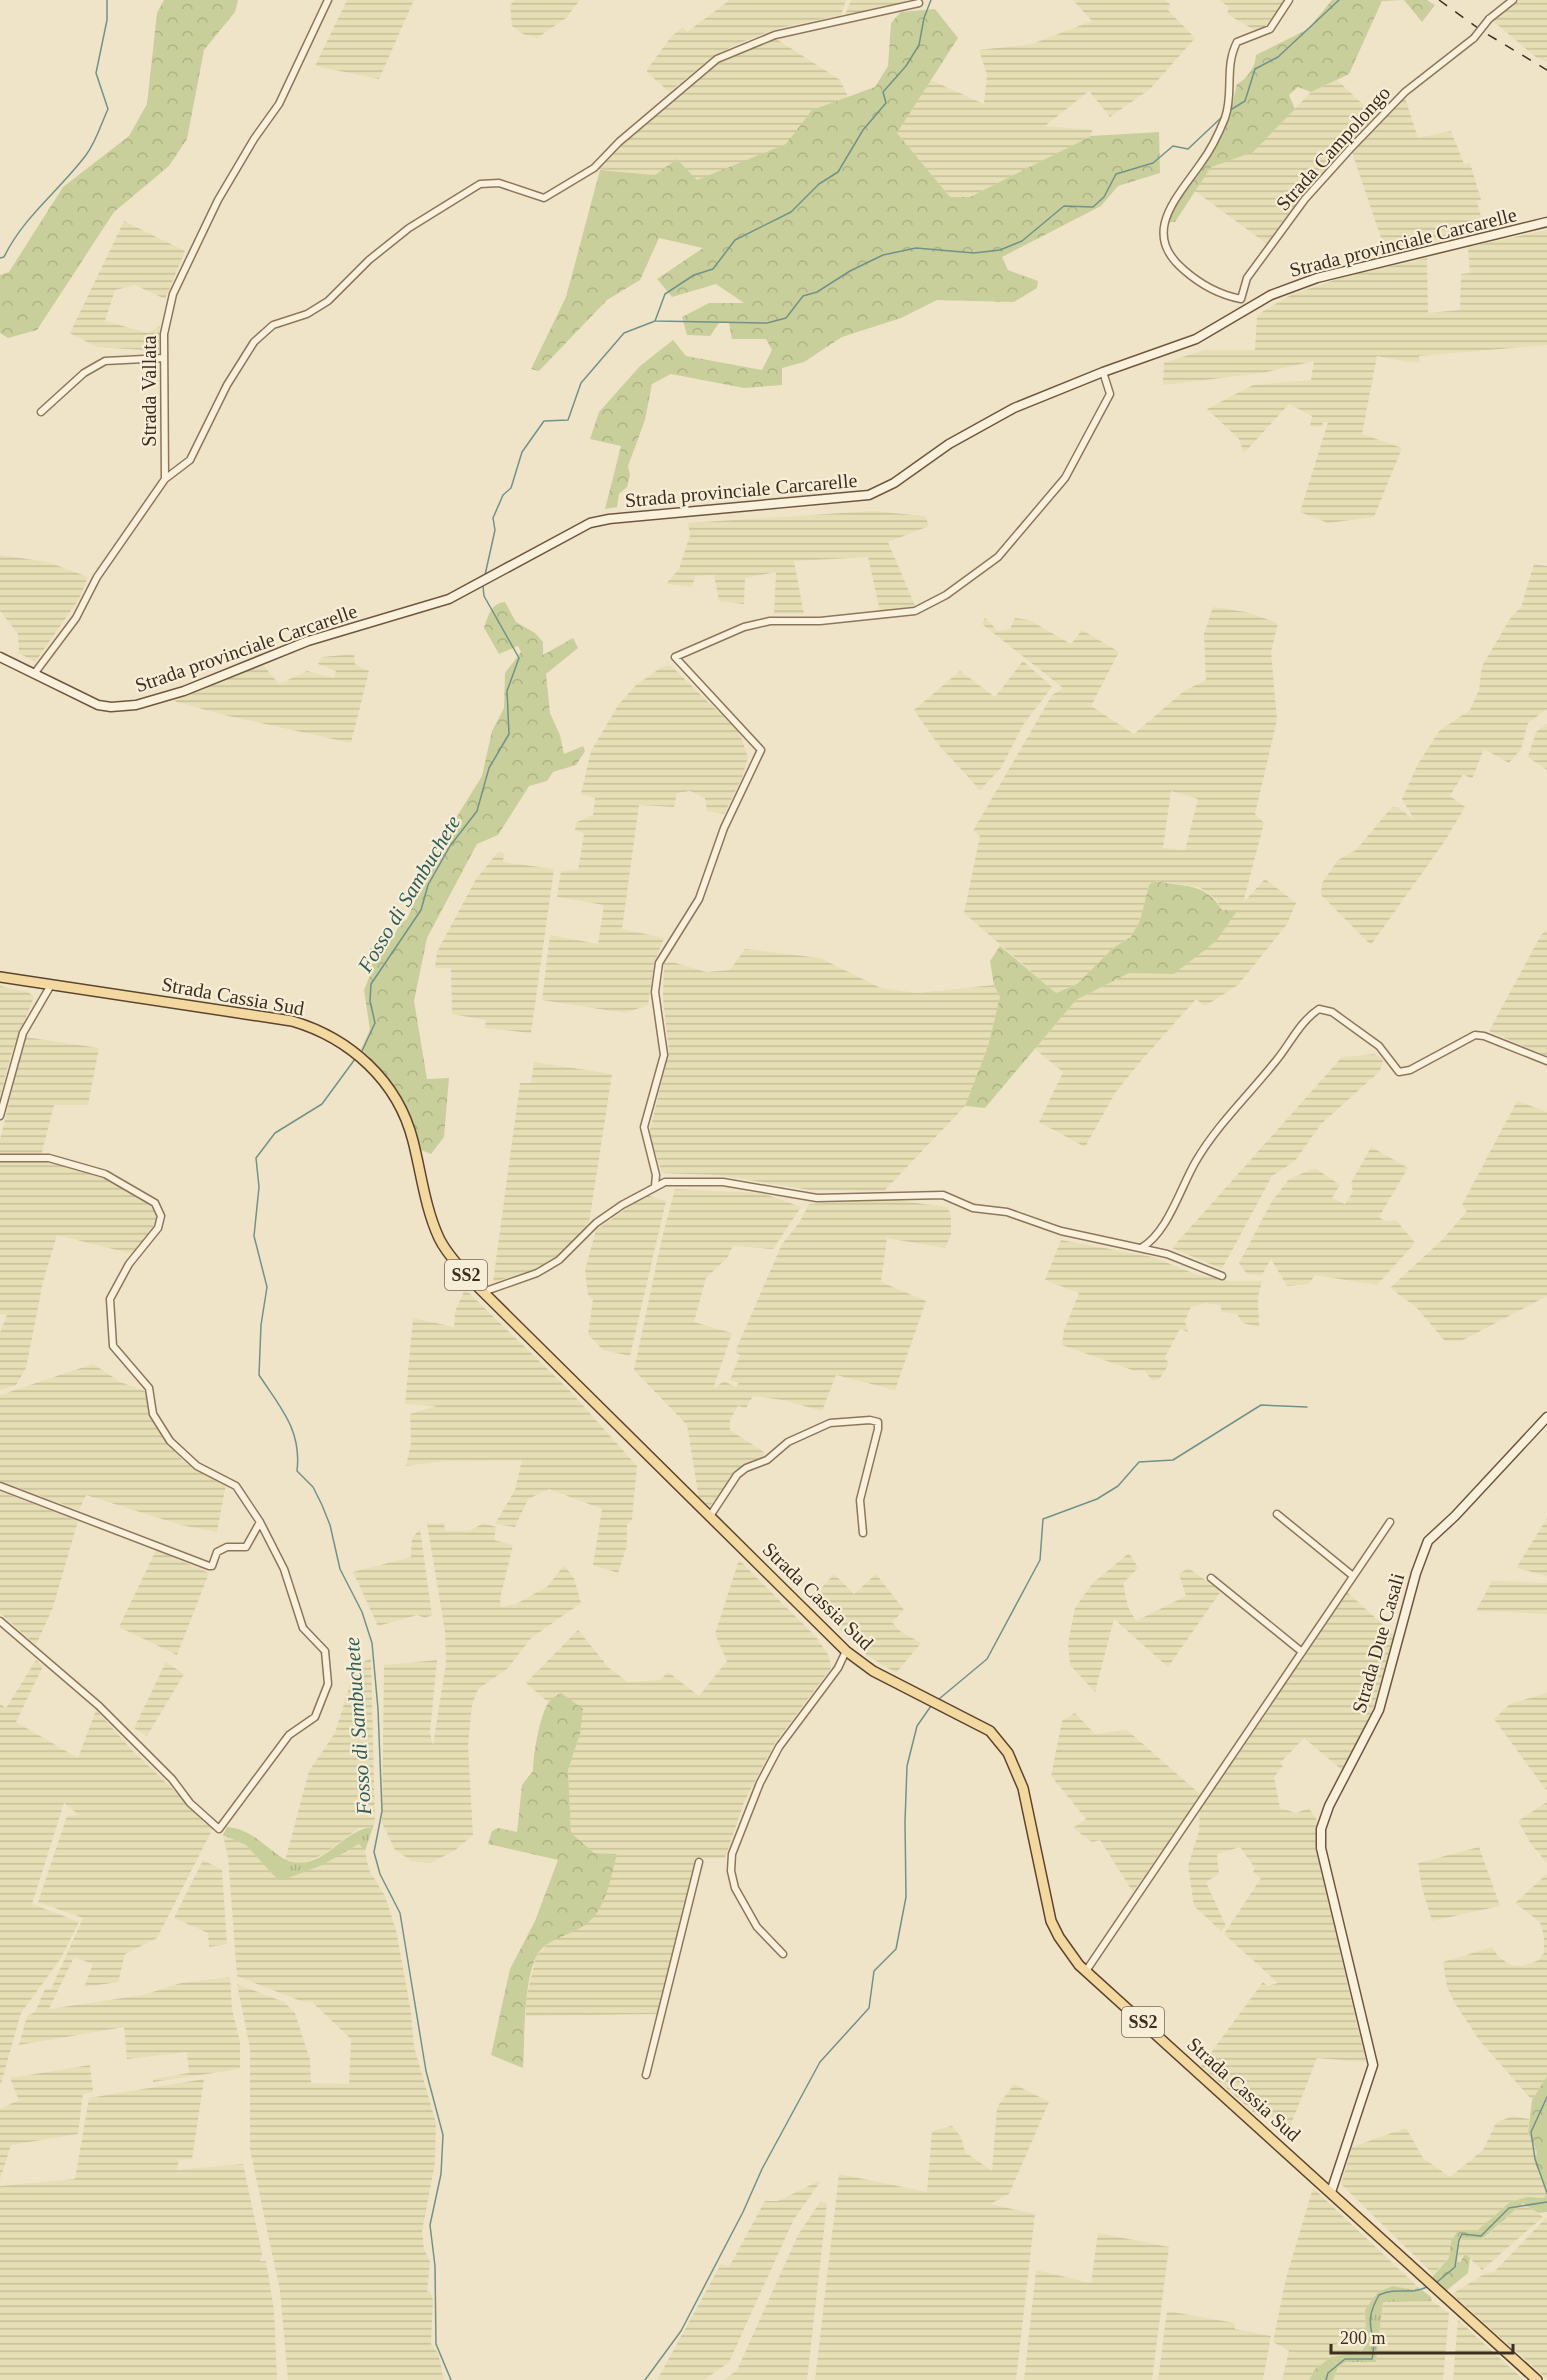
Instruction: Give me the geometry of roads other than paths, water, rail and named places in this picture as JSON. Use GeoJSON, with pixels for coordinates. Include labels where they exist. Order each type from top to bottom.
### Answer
{"type":"FeatureCollection","features":[{"type":"Feature","properties":{"kind":"main road","name":"Strada provinciale Carcarelle"},"geometry":{"type":"LineString","coordinates":[[0,657],[99,705],[111,707],[136,705],[184,692],[308,641],[442,601],[502,572],[573,531],[609,519],[869,495],[894,483],[949,444],[1014,408],[1103,372],[1196,339],[1248,307],[1282,290],[1317,278],[1547,222]]}},
{"type":"Feature","properties":{"kind":"main road","name":"Strada Cassia Sud"},"geometry":{"type":"LineString","coordinates":[[0,977],[292,1021],[325,1033],[358,1054],[383,1080],[402,1110],[409,1126],[429,1208],[440,1239],[448,1253],[483,1292],[846,1651],[873,1671],[978,1723],[1001,1741],[1016,1768],[1023,1788],[1051,1921],[1069,1952],[1086,1971],[1538,2380]]}},
{"type":"Feature","properties":{"kind":"main road","name":"Strada Due Casali"},"geometry":{"type":"LineString","coordinates":[[1331,2192],[1372,2065],[1321,1848],[1321,1829],[1350,1763],[1379,1710],[1416,1573],[1428,1541],[1455,1516],[1547,1417]]}},
{"type":"Feature","properties":{"kind":"street","name":"Strada Vallata"},"geometry":{"type":"LineString","coordinates":[[165,479],[164,334],[173,294],[181,272],[230,180],[254,138],[279,104],[328,0]]}},
{"type":"Feature","properties":{"kind":"street"},"geometry":{"type":"LineString","coordinates":[[1248,307],[1241,299],[1215,291],[1175,263],[1166,249],[1163,232],[1173,201],[1202,162],[1225,117],[1228,71],[1237,42],[1270,28],[1289,0]]}},
{"type":"Feature","properties":{"kind":"street","name":"Strada Campolongo"},"geometry":{"type":"LineString","coordinates":[[1241,299],[1246,278],[1305,199],[1350,149],[1405,92],[1474,38],[1489,19],[1513,0]]}},
{"type":"Feature","properties":{"kind":"street"},"geometry":{"type":"LineString","coordinates":[[34,674],[76,618],[97,577],[165,479],[190,460],[227,385],[254,342],[273,325],[307,314],[328,301],[369,260],[409,228],[480,184],[499,183],[544,198],[594,168],[619,142],[717,59],[775,34],[919,3]]}},
{"type":"Feature","properties":{"kind":"street"},"geometry":{"type":"LineString","coordinates":[[41,412],[84,373],[105,361],[164,358]]}},
{"type":"Feature","properties":{"kind":"street"},"geometry":{"type":"LineString","coordinates":[[655,1186],[656,1175],[644,1127],[664,1055],[655,993],[659,963],[704,889],[724,828],[761,750],[675,657],[744,627],[770,621],[820,621],[915,610],[946,595],[998,557],[1065,478],[1110,394],[1103,372]]}},
{"type":"Feature","properties":{"kind":"street"},"geometry":{"type":"LineString","coordinates":[[0,1116],[23,1033],[51,985]]}},
{"type":"Feature","properties":{"kind":"street"},"geometry":{"type":"LineString","coordinates":[[1140,1248],[1152,1240],[1159,1230],[1197,1159],[1230,1113],[1278,1058],[1295,1032],[1319,1009],[1332,1012],[1379,1046],[1400,1072],[1410,1070],[1475,1035],[1484,1036],[1547,1061]]}},
{"type":"Feature","properties":{"kind":"street"},"geometry":{"type":"LineString","coordinates":[[0,1158],[49,1158],[105,1174],[155,1203],[161,1216],[158,1228],[129,1264],[110,1299],[112,1346],[148,1388],[153,1413],[170,1441],[197,1466],[236,1486],[260,1522],[284,1569],[303,1628],[325,1651],[328,1684],[315,1717],[289,1735],[219,1829],[190,1803],[172,1779],[99,1706],[0,1621]]}},
{"type":"Feature","properties":{"kind":"street"},"geometry":{"type":"LineString","coordinates":[[483,1292],[537,1273],[559,1260],[596,1223],[665,1182],[723,1182],[817,1198],[943,1195],[974,1208],[1007,1212],[1061,1231],[1176,1257],[1222,1276]]}},
{"type":"Feature","properties":{"kind":"street"},"geometry":{"type":"LineString","coordinates":[[710,1516],[737,1475],[753,1464],[767,1460],[788,1442],[830,1424],[870,1420],[878,1422],[860,1500],[863,1533]]}},
{"type":"Feature","properties":{"kind":"street"},"geometry":{"type":"LineString","coordinates":[[0,1486],[209,1566],[212,1566],[217,1552],[226,1547],[246,1547],[260,1522]]}},
{"type":"Feature","properties":{"kind":"street"},"geometry":{"type":"LineString","coordinates":[[1277,1514],[1353,1576]]}},
{"type":"Feature","properties":{"kind":"street"},"geometry":{"type":"LineString","coordinates":[[1086,1971],[1390,1522]]}},
{"type":"Feature","properties":{"kind":"street"},"geometry":{"type":"LineString","coordinates":[[1211,1578],[1302,1652]]}},
{"type":"Feature","properties":{"kind":"street"},"geometry":{"type":"LineString","coordinates":[[783,1954],[757,1927],[735,1888],[731,1871],[732,1854],[753,1800],[779,1747],[838,1668],[846,1651]]}},
{"type":"Feature","properties":{"kind":"street"},"geometry":{"type":"LineString","coordinates":[[646,2075],[699,1862]]}},
{"type":"Feature","properties":{"kind":"waterway"},"geometry":{"type":"LineString","coordinates":[[0,258],[4,257],[21,229],[86,155],[96,139],[108,109],[96,73],[107,20],[107,0]]}},
{"type":"Feature","properties":{"kind":"waterway","name":"Fosso di Sambuchete"},"geometry":{"type":"LineString","coordinates":[[485,575],[495,530],[493,518],[503,495],[511,488],[522,452],[544,421],[568,420],[581,383],[624,333],[655,321],[665,294],[694,275],[713,269],[735,240],[791,212],[819,184],[838,172],[863,130],[886,103],[883,92],[906,66],[919,45],[924,18],[931,0]]}},
{"type":"Feature","properties":{"kind":"waterway"},"geometry":{"type":"LineString","coordinates":[[1232,109],[1245,101],[1255,69],[1278,57],[1339,0]]}},
{"type":"Feature","properties":{"kind":"waterway"},"geometry":{"type":"LineString","coordinates":[[656,321],[767,323],[786,318],[803,296],[817,292],[850,271],[883,255],[916,248],[974,253],[1000,250],[1022,241],[1064,206],[1093,207],[1104,197],[1116,174],[1153,163],[1173,146],[1188,149],[1223,116]]}},
{"type":"Feature","properties":{"kind":"waterway","name":"Fosso di Sambuchete"},"geometry":{"type":"LineString","coordinates":[[362,1051],[375,1023],[370,1001],[371,984],[421,910],[428,885],[450,846],[477,811],[489,768],[509,734],[507,691],[519,658],[484,596],[483,586]]}},
{"type":"Feature","properties":{"kind":"waterway","name":"Fosso di Sambuchete"},"geometry":{"type":"LineString","coordinates":[[355,1059],[322,1104],[275,1133],[256,1158],[259,1187],[254,1236],[267,1287],[261,1325],[259,1375],[282,1409],[293,1431],[298,1456],[297,1471],[313,1487],[322,1505],[330,1525],[340,1569],[362,1612],[372,1643],[378,1709],[382,1811],[374,1852],[380,1874],[400,1913],[426,2071],[443,2135],[441,2174],[430,2225],[435,2266],[436,2344],[451,2380]]}},
{"type":"Feature","properties":{"kind":"waterway"},"geometry":{"type":"LineString","coordinates":[[939,1699],[987,1659],[1040,1560],[1043,1519],[1097,1499],[1118,1486],[1139,1462],[1173,1460],[1261,1405],[1307,1407]]}},
{"type":"Feature","properties":{"kind":"waterway"},"geometry":{"type":"LineString","coordinates":[[645,2380],[681,2331],[743,2212],[762,2169],[820,2062],[869,2008],[874,1971],[896,1949],[906,1897],[907,1766],[917,1726],[931,1706]]}},
{"type":"Feature","properties":{"kind":"waterway"},"geometry":{"type":"LineString","coordinates":[[1547,2097],[1531,2132],[1535,2159],[1547,2193]]}},
{"type":"Feature","properties":{"kind":"waterway"},"geometry":{"type":"LineString","coordinates":[[1437,2282],[1455,2267],[1462,2234],[1481,2236],[1509,2208],[1547,2202]]}},
{"type":"Feature","properties":{"kind":"waterway"},"geometry":{"type":"LineString","coordinates":[[1326,2380],[1328,2373],[1345,2359],[1372,2359],[1374,2350],[1370,2323],[1379,2295],[1386,2292],[1414,2291],[1427,2287]]}},
{"type":"Feature","properties":{"kind":"railway"},"geometry":{"type":"LineString","coordinates":[[1439,0],[1482,31],[1547,70]]}}]}
